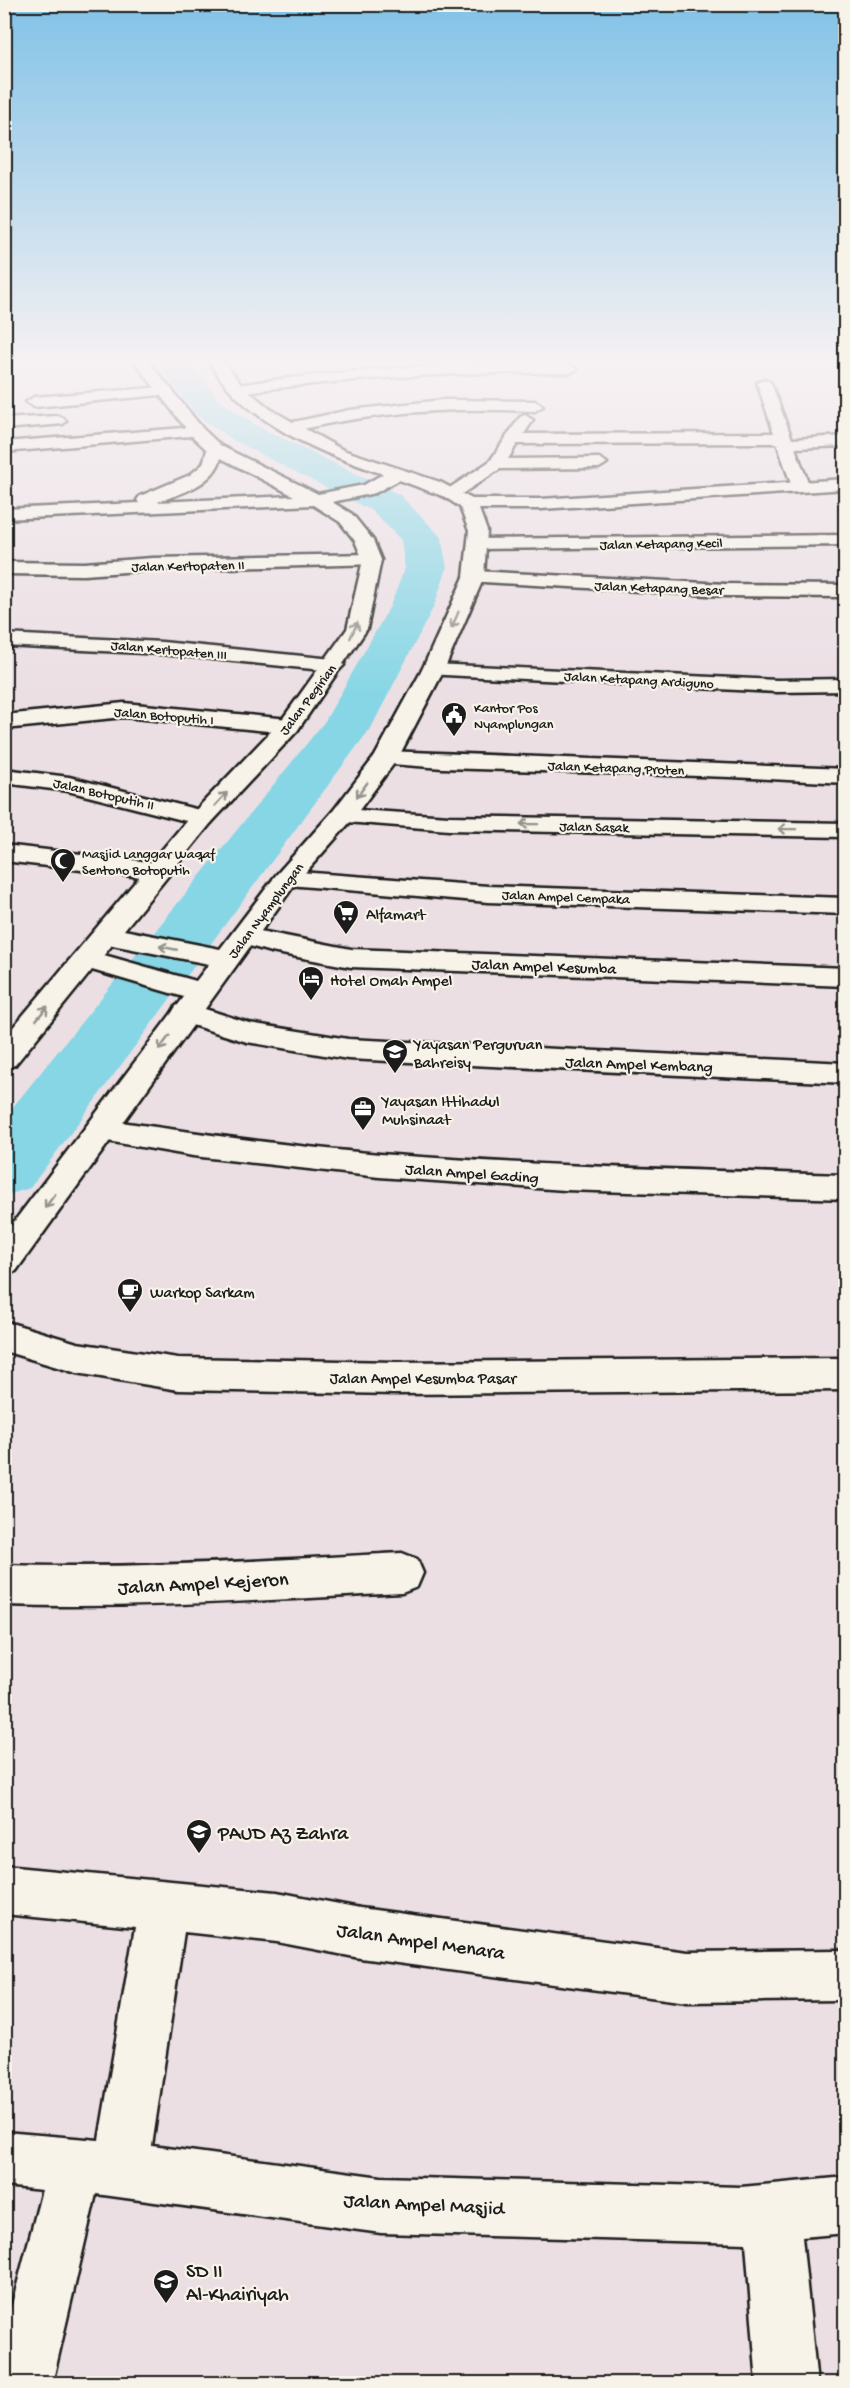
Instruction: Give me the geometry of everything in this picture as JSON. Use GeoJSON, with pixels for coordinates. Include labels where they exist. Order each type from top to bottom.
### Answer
{"type":"FeatureCollection","features":[{"type":"Feature","properties":{"kind":"street"},"geometry":{"type":"LineString","coordinates":[[97,510],[140,502],[178,488],[201,472]]}},
{"type":"Feature","properties":{"kind":"street"},"geometry":{"type":"LineString","coordinates":[[261,472],[316,500]]}},
{"type":"Feature","properties":{"kind":"street"},"geometry":{"type":"LineString","coordinates":[[451,494],[483,472]]}},
{"type":"Feature","properties":{"kind":"street"},"geometry":{"type":"LineString","coordinates":[[796,472],[801,487]]}},
{"type":"Feature","properties":{"kind":"street"},"geometry":{"type":"LineString","coordinates":[[382,489],[398,473],[451,494]]}},
{"type":"Feature","properties":{"kind":"street"},"geometry":{"type":"LineString","coordinates":[[4,514],[316,500],[344,503],[382,489],[542,504],[846,484]]}},
{"type":"Feature","properties":{"kind":"street","name":"Jalan Nyamplungan"},"geometry":{"type":"LineString","coordinates":[[4,1262],[101,1130],[187,997],[219,958],[245,936],[286,879],[342,816],[386,758],[433,670],[474,577],[477,544],[475,519],[451,494]]}},
{"type":"Feature","properties":{"kind":"street"},"geometry":{"type":"LineString","coordinates":[[344,503],[346,518],[364,540],[372,560]]}},
{"type":"Feature","properties":{"kind":"street","name":"Jalan Ketapang Kecil"},"geometry":{"type":"LineString","coordinates":[[477,544],[846,540]]}},
{"type":"Feature","properties":{"kind":"street","name":"Jalan Kertopaten II"},"geometry":{"type":"LineString","coordinates":[[4,568],[84,569],[152,564],[372,560]]}},
{"type":"Feature","properties":{"kind":"street","name":"Jalan Pegirian"},"geometry":{"type":"LineString","coordinates":[[4,1058],[98,962],[158,871],[202,818],[288,726],[357,630],[372,560]]}},
{"type":"Feature","properties":{"kind":"street","name":"Jalan Ketapang Besar"},"geometry":{"type":"LineString","coordinates":[[474,577],[726,590],[846,591]]}},
{"type":"Feature","properties":{"kind":"street","name":"Jalan Kertopaten III"},"geometry":{"type":"LineString","coordinates":[[4,640],[162,648],[333,665]]}},
{"type":"Feature","properties":{"kind":"street","name":"Jalan Ketapang Ardiguno"},"geometry":{"type":"LineString","coordinates":[[433,670],[777,686],[846,685]]}},
{"type":"Feature","properties":{"kind":"street","name":"Jalan Botoputih I"},"geometry":{"type":"LineString","coordinates":[[4,722],[124,710],[288,726]]}},
{"type":"Feature","properties":{"kind":"street","name":"Jalan Ketapang Proten"},"geometry":{"type":"LineString","coordinates":[[386,758],[629,768],[765,770],[846,776]]}},
{"type":"Feature","properties":{"kind":"street","name":"Jalan Botoputih II"},"geometry":{"type":"LineString","coordinates":[[4,776],[39,779],[96,789],[202,818]]}},
{"type":"Feature","properties":{"kind":"street","name":"Jalan Sasak"},"geometry":{"type":"LineString","coordinates":[[342,816],[449,823],[846,830]]}},
{"type":"Feature","properties":{"kind":"street"},"geometry":{"type":"LineString","coordinates":[[4,853],[158,871]]}},
{"type":"Feature","properties":{"kind":"street","name":"Jalan Ampel Cempaka"},"geometry":{"type":"LineString","coordinates":[[286,879],[488,894],[846,906]]}},
{"type":"Feature","properties":{"kind":"street","name":"Jalan Ampel Kesumba"},"geometry":{"type":"LineString","coordinates":[[245,936],[271,944],[351,958],[846,977]]}},
{"type":"Feature","properties":{"kind":"street"},"geometry":{"type":"LineString","coordinates":[[116,937],[219,958]]}},
{"type":"Feature","properties":{"kind":"street","name":"Jalan Ampel Kembang"},"geometry":{"type":"LineString","coordinates":[[98,962],[187,997],[247,1032],[348,1049],[846,1073]]}},
{"type":"Feature","properties":{"kind":"street","name":"Jalan Ampel Gading"},"geometry":{"type":"LineString","coordinates":[[101,1130],[206,1148],[334,1162],[577,1179],[846,1187]]}},
{"type":"Feature","properties":{"kind":"street","name":"Jalan Ampel Kesumba Pasar"},"geometry":{"type":"LineString","coordinates":[[4,1336],[77,1358],[178,1374],[396,1378],[846,1374]]}},
{"type":"Feature","properties":{"kind":"street","name":"Jalan Ampel Kejeron"},"geometry":{"type":"LineString","coordinates":[[4,1585],[78,1587],[205,1584],[402,1573]]}},
{"type":"Feature","properties":{"kind":"street","name":"Jalan Ampel Menara"},"geometry":{"type":"LineString","coordinates":[[4,1890],[277,1917],[360,1934],[687,1977],[839,1975]]}},
{"type":"Feature","properties":{"kind":"street"},"geometry":{"type":"LineString","coordinates":[[22,2384],[98,2167],[163,1906]]}},
{"type":"Feature","properties":{"kind":"street","name":"Jalan Ampel Masjid"},"geometry":{"type":"LineString","coordinates":[[4,2159],[98,2167],[381,2205],[741,2215],[772,2214],[846,2205]]}},
{"type":"Feature","properties":{"kind":"street"},"geometry":{"type":"LineString","coordinates":[[772,2214],[787,2384]]}},
{"type":"Feature","properties":{"kind":"waterway"},"geometry":{"type":"LineString","coordinates":[[4,1169],[347,726],[412,606],[426,568],[421,537],[386,503],[324,472]]}},
{"type":"Feature","properties":{"kind":"place","name":"Kantor Pos Nyamplungan"},"geometry":{"type":"Point","coordinates":[454,738]}},
{"type":"Feature","properties":{"kind":"place","name":"Masjid Langgar Waqaf Sentono Botoputih"},"geometry":{"type":"Point","coordinates":[63,884]}},
{"type":"Feature","properties":{"kind":"place","name":"Alfamart"},"geometry":{"type":"Point","coordinates":[346,936]}},
{"type":"Feature","properties":{"kind":"place","name":"Hotel Omah Ampel"},"geometry":{"type":"Point","coordinates":[311,1002]}},
{"type":"Feature","properties":{"kind":"place","name":"Yayasan Perguruan Bahreisy"},"geometry":{"type":"Point","coordinates":[395,1075]}},
{"type":"Feature","properties":{"kind":"place","name":"Yayasan Ittihadul Muhsinaat"},"geometry":{"type":"Point","coordinates":[363,1132]}},
{"type":"Feature","properties":{"kind":"place","name":"Warkop Sarkam"},"geometry":{"type":"Point","coordinates":[130,1314]}},
{"type":"Feature","properties":{"kind":"place","name":"PAUD Az Zahra"},"geometry":{"type":"Point","coordinates":[199,1855]}},
{"type":"Feature","properties":{"kind":"place","name":"SD II Al-Khairiyah"},"geometry":{"type":"Point","coordinates":[166,2305]}}]}
